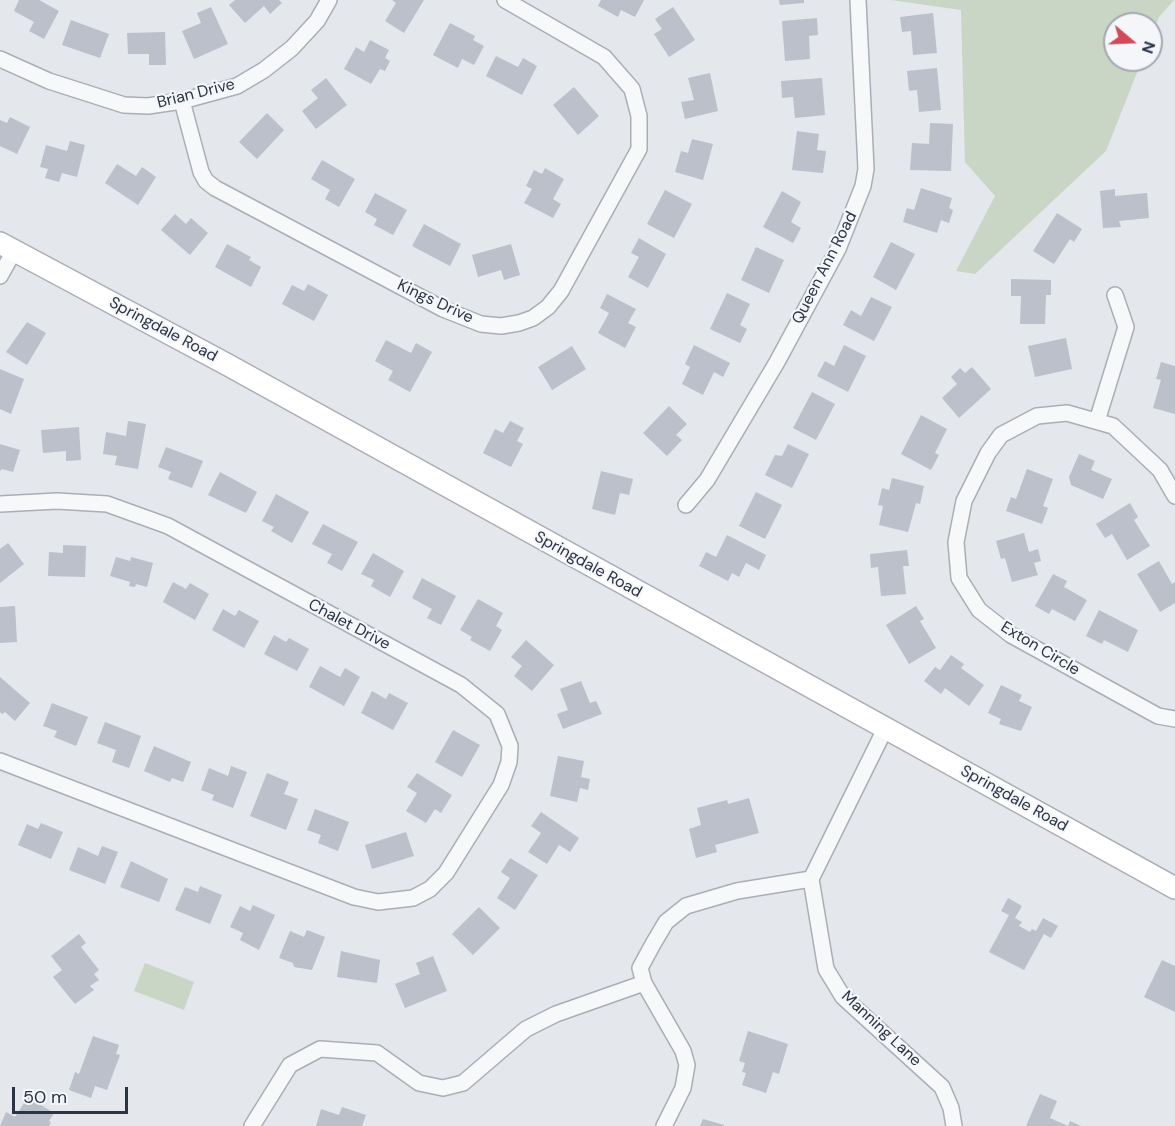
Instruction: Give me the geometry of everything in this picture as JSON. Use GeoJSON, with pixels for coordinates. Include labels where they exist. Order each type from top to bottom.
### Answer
{"type":"FeatureCollection","features":[{"type":"Feature","properties":{"kind":"main road","name":"Springdale Road"},"geometry":{"type":"LineString","coordinates":[[7,247],[228,365],[1175,888]]}},
{"type":"Feature","properties":{"kind":"street","name":"Brian Drive"},"geometry":{"type":"LineString","coordinates":[[0,59],[48,81],[124,105],[148,106],[182,101],[237,86],[264,70],[292,48],[317,21],[329,0]]}},
{"type":"Feature","properties":{"kind":"street","name":"Kings Drive"},"geometry":{"type":"LineString","coordinates":[[182,101],[201,172],[206,181],[215,188],[443,309],[481,324],[501,326],[519,323],[548,307],[561,291],[639,149],[639,116],[632,89],[604,57],[505,0]]}},
{"type":"Feature","properties":{"kind":"street","name":"Queen Ann Road"},"geometry":{"type":"LineString","coordinates":[[686,505],[707,480],[777,362],[838,249],[861,194],[866,169],[858,0]]}},
{"type":"Feature","properties":{"kind":"street"},"geometry":{"type":"LineString","coordinates":[[0,276],[7,247]]}},
{"type":"Feature","properties":{"kind":"street"},"geometry":{"type":"LineString","coordinates":[[1097,422],[1126,327],[1115,295]]}},
{"type":"Feature","properties":{"kind":"street","name":"Exton Circle"},"geometry":{"type":"LineString","coordinates":[[1175,496],[1160,470],[1136,445],[1113,426],[1067,413],[1037,416],[1001,435],[988,453],[964,501],[956,542],[958,578],[979,610],[1011,635],[1158,716],[1175,719]]}},
{"type":"Feature","properties":{"kind":"street","name":"Chalet Drive"},"geometry":{"type":"LineString","coordinates":[[0,504],[89,502],[136,512],[168,526],[461,685],[483,700],[497,714],[510,746],[509,762],[501,785],[446,873],[427,891],[413,898],[378,902],[354,897],[0,761]]}},
{"type":"Feature","properties":{"kind":"street"},"geometry":{"type":"LineString","coordinates":[[664,1126],[683,1088],[687,1065],[683,1051],[644,983],[640,968],[653,944],[666,922],[686,906],[737,891],[811,879],[885,729]]}},
{"type":"Feature","properties":{"kind":"street","name":"Manning Lane"},"geometry":{"type":"LineString","coordinates":[[811,879],[826,969],[843,997],[942,1087],[951,1108],[954,1126]]}},
{"type":"Feature","properties":{"kind":"street"},"geometry":{"type":"LineString","coordinates":[[252,1126],[290,1065],[320,1049],[377,1053],[419,1083],[443,1088],[463,1083],[526,1029],[556,1014],[644,983]]}},
{"type":"Feature","properties":{"kind":"green space"},"geometry":{"type":"Polygon","coordinates":[[[891,0],[1174,0],[1163,12],[1103,12],[1103,72],[1137,72],[1106,151],[975,274],[956,271],[995,196],[965,162],[961,10],[891,0]]]}},
{"type":"Feature","properties":{"kind":"green space"},"geometry":{"type":"Polygon","coordinates":[[[145,963],[194,982],[184,1010],[134,991],[145,963]]]}},
{"type":"Feature","properties":{"kind":"building"},"geometry":{"type":"Polygon","coordinates":[[[19,0],[39,0],[59,11],[44,39],[29,31],[34,22],[14,11],[19,0]]]}},
{"type":"Feature","properties":{"kind":"building"},"geometry":{"type":"Polygon","coordinates":[[[235,0],[279,0],[282,3],[270,14],[264,6],[245,23],[229,5],[235,0]]]}},
{"type":"Feature","properties":{"kind":"building"},"geometry":{"type":"Polygon","coordinates":[[[392,0],[424,0],[404,33],[385,21],[396,3],[392,0]]]}},
{"type":"Feature","properties":{"kind":"building"},"geometry":{"type":"Polygon","coordinates":[[[601,0],[644,0],[635,17],[621,10],[618,17],[598,6],[601,0]]]}},
{"type":"Feature","properties":{"kind":"building"},"geometry":{"type":"Polygon","coordinates":[[[779,0],[804,0],[804,3],[780,5],[779,0]]]}},
{"type":"Feature","properties":{"kind":"building"},"geometry":{"type":"Polygon","coordinates":[[[211,7],[228,44],[194,59],[182,31],[201,23],[197,13],[211,7]]]}},
{"type":"Feature","properties":{"kind":"building"},"geometry":{"type":"Polygon","coordinates":[[[673,7],[695,40],[669,57],[654,34],[662,29],[655,19],[673,7]]]}},
{"type":"Feature","properties":{"kind":"building"},"geometry":{"type":"Polygon","coordinates":[[[933,13],[937,53],[913,55],[911,31],[902,32],[900,17],[933,13]]]}},
{"type":"Feature","properties":{"kind":"building"},"geometry":{"type":"Polygon","coordinates":[[[817,18],[818,35],[809,36],[810,59],[785,61],[782,21],[817,18]]]}},
{"type":"Feature","properties":{"kind":"building"},"geometry":{"type":"Polygon","coordinates":[[[71,20],[109,34],[100,58],[62,45],[71,20]]]}},
{"type":"Feature","properties":{"kind":"building"},"geometry":{"type":"Polygon","coordinates":[[[450,23],[475,36],[473,40],[484,46],[474,65],[462,59],[458,68],[433,55],[450,23]]]}},
{"type":"Feature","properties":{"kind":"building"},"geometry":{"type":"Polygon","coordinates":[[[165,32],[166,65],[149,65],[149,54],[128,54],[127,33],[165,32]]]}},
{"type":"Feature","properties":{"kind":"building"},"geometry":{"type":"Polygon","coordinates":[[[370,40],[389,50],[385,58],[390,61],[385,71],[380,69],[371,84],[344,69],[356,47],[364,52],[370,40]]]}},
{"type":"Feature","properties":{"kind":"building"},"geometry":{"type":"Polygon","coordinates":[[[496,56],[518,67],[523,58],[537,66],[522,95],[486,76],[496,56]]]}},
{"type":"Feature","properties":{"kind":"building"},"geometry":{"type":"Polygon","coordinates":[[[937,68],[941,110],[919,112],[917,90],[909,91],[907,71],[937,68]]]}},
{"type":"Feature","properties":{"kind":"building"},"geometry":{"type":"Polygon","coordinates":[[[710,73],[718,111],[685,119],[681,102],[694,100],[688,78],[710,73]]]}},
{"type":"Feature","properties":{"kind":"building"},"geometry":{"type":"Polygon","coordinates":[[[326,78],[347,105],[316,129],[302,111],[318,98],[311,90],[326,78]]]}},
{"type":"Feature","properties":{"kind":"building"},"geometry":{"type":"Polygon","coordinates":[[[822,78],[825,115],[795,118],[793,97],[782,98],[781,81],[822,78]]]}},
{"type":"Feature","properties":{"kind":"building"},"geometry":{"type":"Polygon","coordinates":[[[574,87],[599,116],[578,135],[553,105],[574,87]]]}},
{"type":"Feature","properties":{"kind":"building"},"geometry":{"type":"Polygon","coordinates":[[[267,113],[284,130],[257,159],[239,142],[267,113]]]}},
{"type":"Feature","properties":{"kind":"building"},"geometry":{"type":"Polygon","coordinates":[[[10,117],[30,127],[17,154],[0,146],[0,120],[7,123],[10,117]]]}},
{"type":"Feature","properties":{"kind":"building"},"geometry":{"type":"Polygon","coordinates":[[[930,123],[953,124],[951,171],[910,170],[912,143],[929,144],[930,123]]]}},
{"type":"Feature","properties":{"kind":"building"},"geometry":{"type":"Polygon","coordinates":[[[797,131],[819,134],[817,150],[826,151],[823,173],[792,170],[797,131]]]}},
{"type":"Feature","properties":{"kind":"building"},"geometry":{"type":"Polygon","coordinates":[[[692,139],[713,144],[703,180],[675,172],[681,151],[688,153],[692,139]]]}},
{"type":"Feature","properties":{"kind":"building"},"geometry":{"type":"Polygon","coordinates":[[[70,141],[85,145],[77,177],[62,173],[59,182],[45,178],[48,169],[40,167],[46,145],[67,151],[70,141]]]}},
{"type":"Feature","properties":{"kind":"building"},"geometry":{"type":"Polygon","coordinates":[[[322,160],[355,179],[339,207],[325,199],[330,190],[311,179],[322,160]]]}},
{"type":"Feature","properties":{"kind":"building"},"geometry":{"type":"Polygon","coordinates":[[[117,164],[136,176],[142,167],[156,177],[138,205],[105,183],[117,164]]]}},
{"type":"Feature","properties":{"kind":"building"},"geometry":{"type":"Polygon","coordinates":[[[545,168],[564,179],[553,199],[561,204],[553,218],[524,203],[532,189],[526,186],[534,170],[542,174],[545,168]]]}},
{"type":"Feature","properties":{"kind":"building"},"geometry":{"type":"Polygon","coordinates":[[[921,188],[952,198],[949,208],[953,210],[949,223],[941,220],[937,233],[903,222],[907,208],[914,210],[921,188]]]}},
{"type":"Feature","properties":{"kind":"building"},"geometry":{"type":"Polygon","coordinates":[[[1115,189],[1115,196],[1147,193],[1149,218],[1119,221],[1121,227],[1103,228],[1100,191],[1115,189]]]}},
{"type":"Feature","properties":{"kind":"building"},"geometry":{"type":"Polygon","coordinates":[[[665,190],[692,204],[674,238],[647,224],[665,190]]]}},
{"type":"Feature","properties":{"kind":"building"},"geometry":{"type":"Polygon","coordinates":[[[782,191],[801,202],[791,222],[801,228],[793,243],[763,227],[782,191]]]}},
{"type":"Feature","properties":{"kind":"building"},"geometry":{"type":"Polygon","coordinates":[[[375,193],[407,210],[393,235],[374,225],[377,219],[365,212],[375,193]]]}},
{"type":"Feature","properties":{"kind":"building"},"geometry":{"type":"Polygon","coordinates":[[[1057,213],[1082,229],[1074,242],[1070,239],[1054,264],[1033,251],[1057,213]]]}},
{"type":"Feature","properties":{"kind":"building"},"geometry":{"type":"Polygon","coordinates":[[[175,214],[186,224],[191,218],[208,233],[190,255],[161,230],[175,214]]]}},
{"type":"Feature","properties":{"kind":"building"},"geometry":{"type":"Polygon","coordinates":[[[424,224],[461,244],[450,266],[412,246],[424,224]]]}},
{"type":"Feature","properties":{"kind":"building"},"geometry":{"type":"Polygon","coordinates":[[[639,238],[666,254],[648,288],[628,277],[639,257],[631,253],[639,238]]]}},
{"type":"Feature","properties":{"kind":"building"},"geometry":{"type":"Polygon","coordinates":[[[891,242],[915,254],[896,290],[873,277],[891,242]]]}},
{"type":"Feature","properties":{"kind":"building"},"geometry":{"type":"Polygon","coordinates":[[[227,244],[251,257],[249,260],[261,267],[251,287],[215,267],[227,244]]]}},
{"type":"Feature","properties":{"kind":"building"},"geometry":{"type":"Polygon","coordinates":[[[511,244],[520,275],[504,280],[501,270],[478,277],[472,255],[511,244]]]}},
{"type":"Feature","properties":{"kind":"building"},"geometry":{"type":"Polygon","coordinates":[[[756,247],[784,260],[769,293],[741,280],[756,247]]]}},
{"type":"Feature","properties":{"kind":"building"},"geometry":{"type":"Polygon","coordinates":[[[1011,279],[1051,280],[1051,295],[1046,295],[1045,324],[1020,324],[1021,296],[1011,296],[1011,279]]]}},
{"type":"Feature","properties":{"kind":"building"},"geometry":{"type":"Polygon","coordinates":[[[308,284],[328,295],[314,321],[282,304],[292,285],[304,291],[308,284]]]}},
{"type":"Feature","properties":{"kind":"building"},"geometry":{"type":"Polygon","coordinates":[[[727,293],[750,304],[740,325],[747,329],[740,343],[710,329],[727,293]]]}},
{"type":"Feature","properties":{"kind":"building"},"geometry":{"type":"Polygon","coordinates":[[[607,294],[636,309],[628,323],[636,327],[625,348],[598,333],[609,313],[600,308],[607,294]]]}},
{"type":"Feature","properties":{"kind":"building"},"geometry":{"type":"Polygon","coordinates":[[[871,297],[892,307],[874,341],[843,325],[851,310],[861,316],[871,297]]]}},
{"type":"Feature","properties":{"kind":"building"},"geometry":{"type":"Polygon","coordinates":[[[27,322],[46,333],[27,365],[6,352],[27,322]]]}},
{"type":"Feature","properties":{"kind":"building"},"geometry":{"type":"Polygon","coordinates":[[[1066,338],[1072,369],[1035,377],[1028,346],[1066,338]]]}},
{"type":"Feature","properties":{"kind":"building"},"geometry":{"type":"Polygon","coordinates":[[[386,340],[411,353],[416,343],[432,352],[410,392],[388,380],[393,371],[375,361],[386,340]]]}},
{"type":"Feature","properties":{"kind":"building"},"geometry":{"type":"Polygon","coordinates":[[[694,345],[730,363],[723,377],[714,372],[703,395],[682,384],[690,367],[685,364],[694,345]]]}},
{"type":"Feature","properties":{"kind":"building"},"geometry":{"type":"Polygon","coordinates":[[[844,345],[866,356],[848,392],[817,376],[825,361],[834,366],[844,345]]]}},
{"type":"Feature","properties":{"kind":"building"},"geometry":{"type":"Polygon","coordinates":[[[572,346],[586,369],[552,390],[538,367],[572,346]]]}},
{"type":"Feature","properties":{"kind":"building"},"geometry":{"type":"Polygon","coordinates":[[[1161,362],[1175,366],[1175,414],[1153,408],[1161,380],[1156,379],[1161,362]]]}},
{"type":"Feature","properties":{"kind":"building"},"geometry":{"type":"Polygon","coordinates":[[[972,367],[991,389],[959,418],[942,398],[957,384],[951,377],[960,368],[965,373],[972,367]]]}},
{"type":"Feature","properties":{"kind":"building"},"geometry":{"type":"Polygon","coordinates":[[[0,369],[24,379],[11,414],[0,409],[0,369]]]}},
{"type":"Feature","properties":{"kind":"building"},"geometry":{"type":"Polygon","coordinates":[[[812,392],[835,404],[816,440],[793,428],[812,392]]]}},
{"type":"Feature","properties":{"kind":"building"},"geometry":{"type":"Polygon","coordinates":[[[669,406],[687,424],[676,435],[682,440],[667,456],[643,433],[669,406]]]}},
{"type":"Feature","properties":{"kind":"building"},"geometry":{"type":"Polygon","coordinates":[[[921,415],[947,429],[935,453],[939,455],[931,470],[901,454],[921,415]]]}},
{"type":"Feature","properties":{"kind":"building"},"geometry":{"type":"Polygon","coordinates":[[[128,421],[146,424],[138,469],[115,465],[117,456],[103,454],[106,432],[126,436],[128,421]]]}},
{"type":"Feature","properties":{"kind":"building"},"geometry":{"type":"Polygon","coordinates":[[[510,421],[524,428],[517,441],[523,444],[511,467],[483,453],[495,429],[503,433],[510,421]]]}},
{"type":"Feature","properties":{"kind":"building"},"geometry":{"type":"Polygon","coordinates":[[[79,427],[81,460],[66,461],[66,451],[43,453],[41,430],[79,427]]]}},
{"type":"Feature","properties":{"kind":"building"},"geometry":{"type":"Polygon","coordinates":[[[0,444],[20,450],[13,472],[2,469],[0,471],[0,444]]]}},
{"type":"Feature","properties":{"kind":"building"},"geometry":{"type":"Polygon","coordinates":[[[788,444],[809,454],[792,488],[765,475],[775,455],[782,456],[788,444]]]}},
{"type":"Feature","properties":{"kind":"building"},"geometry":{"type":"Polygon","coordinates":[[[166,447],[203,461],[192,488],[168,479],[171,472],[158,467],[166,447]]]}},
{"type":"Feature","properties":{"kind":"building"},"geometry":{"type":"Polygon","coordinates":[[[1079,454],[1095,461],[1091,470],[1112,479],[1103,499],[1071,485],[1069,477],[1079,454]]]}},
{"type":"Feature","properties":{"kind":"building"},"geometry":{"type":"Polygon","coordinates":[[[1027,469],[1053,479],[1043,506],[1048,508],[1042,524],[1006,511],[1011,497],[1016,499],[1027,469]]]}},
{"type":"Feature","properties":{"kind":"building"},"geometry":{"type":"Polygon","coordinates":[[[601,471],[633,479],[629,495],[620,493],[615,515],[592,509],[601,471]]]}},
{"type":"Feature","properties":{"kind":"building"},"geometry":{"type":"Polygon","coordinates":[[[220,472],[257,492],[246,513],[208,495],[220,472]]]}},
{"type":"Feature","properties":{"kind":"building"},"geometry":{"type":"Polygon","coordinates":[[[892,478],[924,486],[920,504],[916,503],[908,532],[879,525],[883,506],[878,505],[882,488],[889,490],[892,478]]]}},
{"type":"Feature","properties":{"kind":"building"},"geometry":{"type":"Polygon","coordinates":[[[756,492],[782,505],[765,539],[739,526],[756,492]]]}},
{"type":"Feature","properties":{"kind":"building"},"geometry":{"type":"Polygon","coordinates":[[[276,494],[309,512],[292,543],[271,531],[274,527],[262,521],[276,494]]]}},
{"type":"Feature","properties":{"kind":"building"},"geometry":{"type":"Polygon","coordinates":[[[1130,503],[1138,517],[1134,520],[1150,546],[1127,560],[1112,534],[1105,538],[1096,524],[1130,503]]]}},
{"type":"Feature","properties":{"kind":"building"},"geometry":{"type":"Polygon","coordinates":[[[323,524],[358,542],[342,571],[327,563],[332,554],[312,544],[323,524]]]}},
{"type":"Feature","properties":{"kind":"building"},"geometry":{"type":"Polygon","coordinates":[[[1024,533],[1029,552],[1038,549],[1041,561],[1034,563],[1038,575],[1012,582],[1005,558],[1001,559],[996,541],[1024,533]]]}},
{"type":"Feature","properties":{"kind":"building"},"geometry":{"type":"Polygon","coordinates":[[[727,535],[766,555],[759,570],[746,563],[739,577],[732,573],[728,581],[699,566],[706,552],[716,557],[727,535]]]}},
{"type":"Feature","properties":{"kind":"building"},"geometry":{"type":"Polygon","coordinates":[[[8,543],[24,564],[0,583],[0,549],[8,543]]]}},
{"type":"Feature","properties":{"kind":"building"},"geometry":{"type":"Polygon","coordinates":[[[63,545],[86,546],[85,577],[48,576],[49,552],[63,553],[63,545]]]}},
{"type":"Feature","properties":{"kind":"building"},"geometry":{"type":"Polygon","coordinates":[[[907,550],[909,566],[903,566],[906,594],[881,596],[878,567],[871,568],[870,554],[907,550]]]}},
{"type":"Feature","properties":{"kind":"building"},"geometry":{"type":"Polygon","coordinates":[[[373,553],[404,571],[390,597],[371,586],[374,580],[361,574],[373,553]]]}},
{"type":"Feature","properties":{"kind":"building"},"geometry":{"type":"Polygon","coordinates":[[[116,557],[130,561],[131,557],[153,563],[147,587],[136,584],[135,587],[129,586],[130,582],[110,576],[116,557]]]}},
{"type":"Feature","properties":{"kind":"building"},"geometry":{"type":"Polygon","coordinates":[[[1159,561],[1172,584],[1175,582],[1175,603],[1160,612],[1137,574],[1159,561]]]}},
{"type":"Feature","properties":{"kind":"building"},"geometry":{"type":"Polygon","coordinates":[[[1053,574],[1067,581],[1064,587],[1087,600],[1075,621],[1052,609],[1049,614],[1035,606],[1053,574]]]}},
{"type":"Feature","properties":{"kind":"building"},"geometry":{"type":"Polygon","coordinates":[[[422,578],[456,596],[441,625],[427,618],[432,609],[412,598],[422,578]]]}},
{"type":"Feature","properties":{"kind":"building"},"geometry":{"type":"Polygon","coordinates":[[[173,582],[186,589],[190,583],[209,594],[195,620],[163,602],[173,582]]]}},
{"type":"Feature","properties":{"kind":"building"},"geometry":{"type":"Polygon","coordinates":[[[478,599],[503,613],[496,626],[502,630],[490,651],[470,640],[472,637],[460,630],[478,599]]]}},
{"type":"Feature","properties":{"kind":"building"},"geometry":{"type":"Polygon","coordinates":[[[15,606],[17,642],[0,643],[0,607],[15,606]]]}},
{"type":"Feature","properties":{"kind":"building"},"geometry":{"type":"Polygon","coordinates":[[[916,606],[924,619],[920,621],[936,648],[909,664],[886,625],[916,606]]]}},
{"type":"Feature","properties":{"kind":"building"},"geometry":{"type":"Polygon","coordinates":[[[223,609],[235,616],[239,610],[259,621],[244,648],[212,630],[223,609]]]}},
{"type":"Feature","properties":{"kind":"building"},"geometry":{"type":"Polygon","coordinates":[[[1099,610],[1138,630],[1128,652],[1104,640],[1102,644],[1086,636],[1099,610]]]}},
{"type":"Feature","properties":{"kind":"building"},"geometry":{"type":"Polygon","coordinates":[[[274,635],[286,642],[289,638],[309,649],[297,671],[264,654],[274,635]]]}},
{"type":"Feature","properties":{"kind":"building"},"geometry":{"type":"Polygon","coordinates":[[[526,640],[554,665],[532,691],[514,676],[522,666],[511,657],[526,640]]]}},
{"type":"Feature","properties":{"kind":"building"},"geometry":{"type":"Polygon","coordinates":[[[951,655],[964,664],[961,668],[984,685],[969,706],[945,688],[941,694],[924,681],[935,667],[940,670],[951,655]]]}},
{"type":"Feature","properties":{"kind":"building"},"geometry":{"type":"Polygon","coordinates":[[[320,666],[340,677],[345,668],[360,677],[344,706],[309,687],[320,666]]]}},
{"type":"Feature","properties":{"kind":"building"},"geometry":{"type":"Polygon","coordinates":[[[0,677],[30,703],[15,721],[5,712],[2,714],[0,712],[0,677]]]}},
{"type":"Feature","properties":{"kind":"building"},"geometry":{"type":"Polygon","coordinates":[[[581,681],[590,703],[596,701],[602,714],[563,729],[557,714],[568,710],[560,689],[581,681]]]}},
{"type":"Feature","properties":{"kind":"building"},"geometry":{"type":"Polygon","coordinates":[[[1001,685],[1022,695],[1019,701],[1032,707],[1021,731],[999,724],[1001,719],[988,713],[1001,685]]]}},
{"type":"Feature","properties":{"kind":"building"},"geometry":{"type":"Polygon","coordinates":[[[372,691],[386,699],[389,693],[408,703],[393,730],[361,713],[372,691]]]}},
{"type":"Feature","properties":{"kind":"building"},"geometry":{"type":"Polygon","coordinates":[[[52,703],[88,717],[76,746],[54,737],[57,731],[43,726],[52,703]]]}},
{"type":"Feature","properties":{"kind":"building"},"geometry":{"type":"Polygon","coordinates":[[[105,722],[141,736],[129,768],[112,762],[116,750],[97,743],[105,722]]]}},
{"type":"Feature","properties":{"kind":"building"},"geometry":{"type":"Polygon","coordinates":[[[453,730],[480,745],[462,777],[435,762],[453,730]]]}},
{"type":"Feature","properties":{"kind":"building"},"geometry":{"type":"Polygon","coordinates":[[[154,746],[191,762],[183,782],[172,778],[170,782],[144,771],[154,746]]]}},
{"type":"Feature","properties":{"kind":"building"},"geometry":{"type":"Polygon","coordinates":[[[558,756],[584,761],[581,777],[590,779],[588,790],[580,788],[577,802],[550,796],[558,756]]]}},
{"type":"Feature","properties":{"kind":"building"},"geometry":{"type":"Polygon","coordinates":[[[231,766],[247,772],[233,808],[212,800],[214,795],[201,790],[209,768],[228,776],[231,766]]]}},
{"type":"Feature","properties":{"kind":"building"},"geometry":{"type":"Polygon","coordinates":[[[267,773],[289,782],[284,794],[298,799],[286,830],[250,816],[267,773]]]}},
{"type":"Feature","properties":{"kind":"building"},"geometry":{"type":"Polygon","coordinates":[[[417,773],[452,795],[441,813],[435,809],[426,823],[406,811],[417,793],[407,787],[417,773]]]}},
{"type":"Feature","properties":{"kind":"building"},"geometry":{"type":"Polygon","coordinates":[[[749,798],[759,833],[715,845],[717,852],[696,858],[689,829],[701,825],[697,808],[727,800],[728,804],[749,798]]]}},
{"type":"Feature","properties":{"kind":"building"},"geometry":{"type":"Polygon","coordinates":[[[315,809],[349,822],[338,851],[318,843],[321,835],[307,830],[315,809]]]}},
{"type":"Feature","properties":{"kind":"building"},"geometry":{"type":"Polygon","coordinates":[[[541,812],[579,838],[570,852],[559,845],[547,864],[528,852],[541,833],[531,826],[541,812]]]}},
{"type":"Feature","properties":{"kind":"building"},"geometry":{"type":"Polygon","coordinates":[[[41,823],[63,832],[51,859],[18,845],[27,824],[38,829],[41,823]]]}},
{"type":"Feature","properties":{"kind":"building"},"geometry":{"type":"Polygon","coordinates":[[[406,832],[414,856],[372,869],[365,845],[406,832]]]}},
{"type":"Feature","properties":{"kind":"building"},"geometry":{"type":"Polygon","coordinates":[[[102,846],[118,852],[105,884],[69,870],[78,847],[98,856],[102,846]]]}},
{"type":"Feature","properties":{"kind":"building"},"geometry":{"type":"Polygon","coordinates":[[[510,858],[538,875],[515,910],[497,898],[510,878],[501,872],[510,858]]]}},
{"type":"Feature","properties":{"kind":"building"},"geometry":{"type":"Polygon","coordinates":[[[131,861],[168,879],[159,902],[120,887],[131,861]]]}},
{"type":"Feature","properties":{"kind":"building"},"geometry":{"type":"Polygon","coordinates":[[[200,886],[222,895],[210,924],[175,910],[185,887],[198,892],[200,886]]]}},
{"type":"Feature","properties":{"kind":"building"},"geometry":{"type":"Polygon","coordinates":[[[1008,898],[1022,906],[1015,918],[1022,922],[1019,926],[1030,932],[1032,929],[1036,931],[1043,918],[1058,926],[1051,938],[1044,934],[1024,970],[989,952],[1009,915],[1001,911],[1008,898]]]}},
{"type":"Feature","properties":{"kind":"building"},"geometry":{"type":"Polygon","coordinates":[[[253,905],[275,915],[259,950],[240,940],[243,933],[230,927],[240,906],[250,911],[253,905]]]}},
{"type":"Feature","properties":{"kind":"building"},"geometry":{"type":"Polygon","coordinates":[[[479,907],[500,928],[473,955],[452,934],[479,907]]]}},
{"type":"Feature","properties":{"kind":"building"},"geometry":{"type":"Polygon","coordinates":[[[307,930],[325,937],[312,970],[294,967],[293,963],[279,958],[290,931],[304,937],[307,930]]]}},
{"type":"Feature","properties":{"kind":"building"},"geometry":{"type":"Polygon","coordinates":[[[79,934],[86,943],[81,947],[99,970],[94,974],[99,980],[90,986],[94,990],[75,1004],[53,977],[62,970],[51,956],[79,934]]]}},
{"type":"Feature","properties":{"kind":"building"},"geometry":{"type":"Polygon","coordinates":[[[341,951],[380,960],[377,983],[337,977],[341,951]]]}},
{"type":"Feature","properties":{"kind":"building"},"geometry":{"type":"Polygon","coordinates":[[[433,956],[447,991],[405,1008],[395,984],[420,974],[416,963],[433,956]]]}},
{"type":"Feature","properties":{"kind":"building"},"geometry":{"type":"Polygon","coordinates":[[[1162,960],[1175,966],[1175,1012],[1144,997],[1162,960]]]}},
{"type":"Feature","properties":{"kind":"building"},"geometry":{"type":"Polygon","coordinates":[[[748,1031],[788,1044],[779,1074],[773,1072],[766,1093],[742,1085],[746,1073],[742,1072],[745,1063],[739,1061],[748,1031]]]}},
{"type":"Feature","properties":{"kind":"building"},"geometry":{"type":"Polygon","coordinates":[[[93,1036],[119,1045],[116,1054],[120,1055],[107,1090],[95,1086],[91,1098],[69,1090],[75,1072],[79,1074],[93,1036]]]}},
{"type":"Feature","properties":{"kind":"building"},"geometry":{"type":"Polygon","coordinates":[[[1040,1094],[1057,1101],[1050,1118],[1068,1126],[1026,1126],[1040,1094]]]}},
{"type":"Feature","properties":{"kind":"building"},"geometry":{"type":"Polygon","coordinates":[[[28,1097],[54,1113],[49,1126],[0,1126],[6,1112],[15,1117],[28,1097]]]}},
{"type":"Feature","properties":{"kind":"building"},"geometry":{"type":"Polygon","coordinates":[[[342,1107],[366,1115],[362,1126],[316,1126],[321,1109],[339,1115],[342,1107]]]}},
{"type":"Feature","properties":{"kind":"building"},"geometry":{"type":"Polygon","coordinates":[[[703,1119],[724,1125],[724,1126],[700,1126],[703,1119]]]}},
{"type":"Feature","properties":{"kind":"building"},"geometry":{"type":"Polygon","coordinates":[[[1070,1121],[1081,1126],[1068,1126],[1070,1121]]]}}]}
